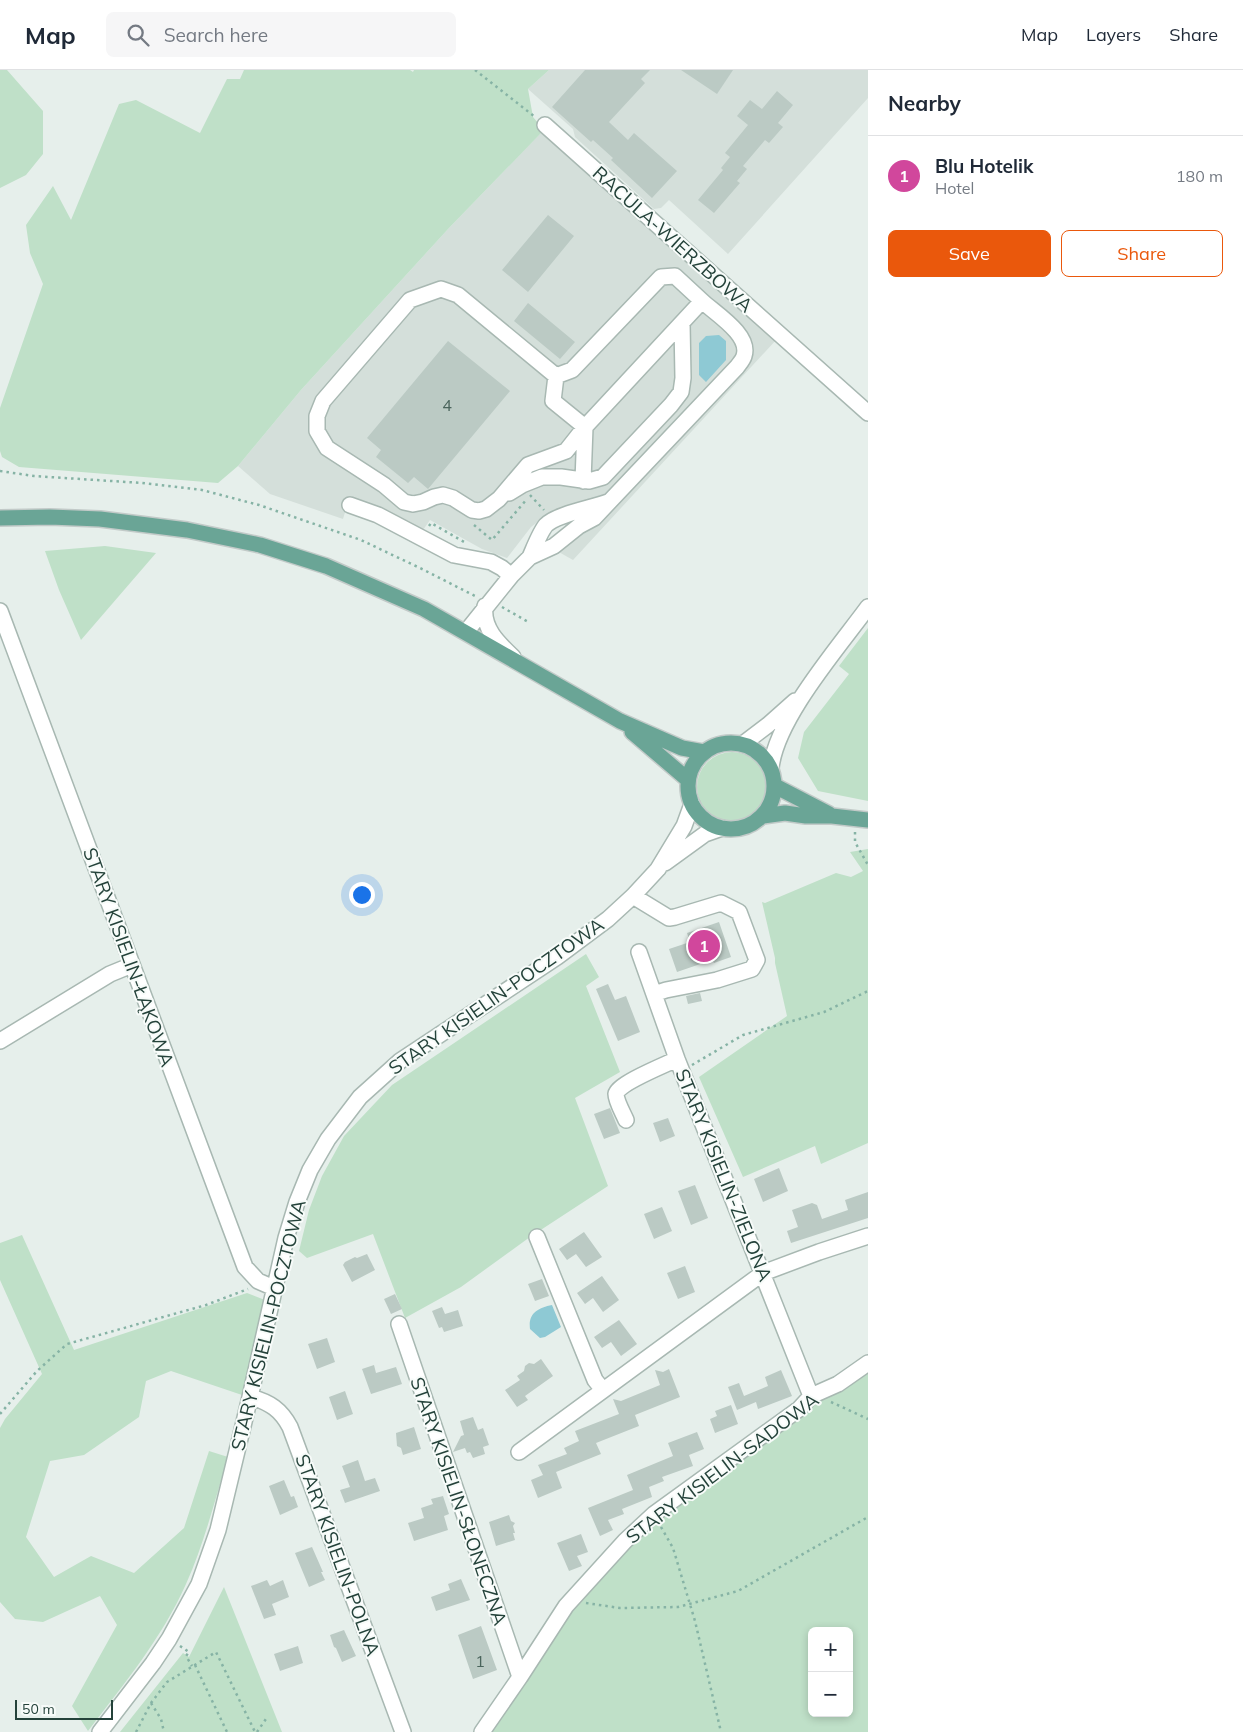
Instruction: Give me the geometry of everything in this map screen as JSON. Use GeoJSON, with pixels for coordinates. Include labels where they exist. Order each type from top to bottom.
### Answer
{"type":"FeatureCollection","features":[{"type":"Feature","properties":{"kind":"main road"},"geometry":{"type":"LineString","coordinates":[[0,518],[100,519],[187,530],[260,545],[326,566],[424,609],[620,721],[682,748],[704,752]]}},
{"type":"Feature","properties":{"kind":"main road"},"geometry":{"type":"LineString","coordinates":[[620,721],[687,779]]}},
{"type":"Feature","properties":{"kind":"main road"},"geometry":{"type":"LineString","coordinates":[[725,743],[743,744],[758,751],[767,760],[775,778],[773,800],[763,816],[752,824],[743,828],[722,828],[710,824],[698,814],[688,794],[687,779],[696,761],[704,752],[725,743]]}},
{"type":"Feature","properties":{"kind":"main road"},"geometry":{"type":"LineString","coordinates":[[775,786],[832,816]]}},
{"type":"Feature","properties":{"kind":"main road"},"geometry":{"type":"LineString","coordinates":[[763,816],[785,813],[862,820]]}},
{"type":"Feature","properties":{"kind":"street","name":"RACULA-WIERZBOWA"},"geometry":{"type":"LineString","coordinates":[[546,125],[868,413]]}},
{"type":"Feature","properties":{"kind":"street"},"geometry":{"type":"LineString","coordinates":[[466,632],[510,576],[530,557],[554,546],[579,526],[594,518],[737,367],[744,357],[745,346],[740,334],[675,276],[661,277],[572,370],[556,376]]}},
{"type":"Feature","properties":{"kind":"street"},"geometry":{"type":"LineString","coordinates":[[556,376],[458,295],[441,289],[410,300],[323,401],[317,416],[317,431],[327,448],[384,485],[404,502],[413,504],[424,502],[434,496],[443,495],[453,498],[472,510],[479,511],[522,485],[542,477],[561,477],[589,481],[603,477],[681,392],[683,378],[682,323]]}},
{"type":"Feature","properties":{"kind":"street"},"geometry":{"type":"LineString","coordinates":[[499,499],[528,465],[566,451],[585,427],[702,301]]}},
{"type":"Feature","properties":{"kind":"street"},"geometry":{"type":"LineString","coordinates":[[556,376],[553,401],[585,427]]}},
{"type":"Feature","properties":{"kind":"street"},"geometry":{"type":"LineString","coordinates":[[583,481],[585,427]]}},
{"type":"Feature","properties":{"kind":"street"},"geometry":{"type":"LineString","coordinates":[[530,557],[546,526],[562,516],[594,508],[611,500]]}},
{"type":"Feature","properties":{"kind":"street"},"geometry":{"type":"LineString","coordinates":[[350,505],[378,515],[454,556],[491,562],[502,568],[510,576]]}},
{"type":"Feature","properties":{"kind":"street"},"geometry":{"type":"LineString","coordinates":[[488,603],[485,621],[488,628],[517,662]]}},
{"type":"Feature","properties":{"kind":"street"},"geometry":{"type":"LineString","coordinates":[[770,768],[775,746],[802,696],[868,607]]}},
{"type":"Feature","properties":{"kind":"street","name":"STARY KISIELIN-ŁĄKOWA"},"geometry":{"type":"LineString","coordinates":[[0,611],[245,1267],[258,1281],[274,1288]]}},
{"type":"Feature","properties":{"kind":"street"},"geometry":{"type":"LineString","coordinates":[[743,744],[802,696]]}},
{"type":"Feature","properties":{"kind":"street","name":"STARY KISIELIN-POCZTOWA"},"geometry":{"type":"LineString","coordinates":[[658,869],[684,826],[692,804]]}},
{"type":"Feature","properties":{"kind":"street","name":"STARY KISIELIN-POCZTOWA"},"geometry":{"type":"LineString","coordinates":[[100,1732],[138,1685],[169,1639],[199,1584],[218,1530],[286,1238],[297,1202],[310,1170],[328,1139],[360,1098],[400,1061],[557,957],[608,919],[658,869],[705,834],[722,828]]}},
{"type":"Feature","properties":{"kind":"street"},"geometry":{"type":"LineString","coordinates":[[633,896],[669,918],[675,918],[721,903],[739,912],[756,960],[752,969],[717,980],[654,994]]}},
{"type":"Feature","properties":{"kind":"street","name":"STARY KISIELIN-ZIELONA"},"geometry":{"type":"LineString","coordinates":[[639,952],[680,1065],[811,1396]]}},
{"type":"Feature","properties":{"kind":"street"},"geometry":{"type":"LineString","coordinates":[[0,1041],[110,974],[132,965]]}},
{"type":"Feature","properties":{"kind":"street"},"geometry":{"type":"LineString","coordinates":[[626,1120],[616,1095],[618,1090],[628,1082],[680,1065]]}},
{"type":"Feature","properties":{"kind":"street"},"geometry":{"type":"LineString","coordinates":[[537,1236],[595,1380],[603,1390]]}},
{"type":"Feature","properties":{"kind":"street"},"geometry":{"type":"LineString","coordinates":[[519,1452],[763,1273],[868,1236]]}},
{"type":"Feature","properties":{"kind":"street","name":"STARY KISIELIN-SŁONECZNA"},"geometry":{"type":"LineString","coordinates":[[399,1324],[520,1677]]}},
{"type":"Feature","properties":{"kind":"street","name":"STARY KISIELIN-SADOWA"},"geometry":{"type":"LineString","coordinates":[[482,1732],[570,1601],[608,1558],[654,1514],[799,1409],[811,1396],[838,1384],[868,1363]]}},
{"type":"Feature","properties":{"kind":"street","name":"STARY KISIELIN-POLNA"},"geometry":{"type":"LineString","coordinates":[[250,1397],[273,1406],[282,1414],[290,1427],[403,1732]]}},
{"type":"Feature","properties":{"kind":"path"},"geometry":{"type":"LineString","coordinates":[[475,70],[546,125]]}},
{"type":"Feature","properties":{"kind":"path"},"geometry":{"type":"LineString","coordinates":[[0,471],[34,476],[202,490],[259,505],[361,540],[422,568],[530,623]]}},
{"type":"Feature","properties":{"kind":"path"},"geometry":{"type":"LineString","coordinates":[[425,532],[431,523],[472,546]]}},
{"type":"Feature","properties":{"kind":"path"},"geometry":{"type":"LineString","coordinates":[[862,820],[856,842],[868,865]]}},
{"type":"Feature","properties":{"kind":"path"},"geometry":{"type":"LineString","coordinates":[[680,1065],[744,1035],[824,1012],[868,991]]}},
{"type":"Feature","properties":{"kind":"path"},"geometry":{"type":"LineString","coordinates":[[0,1414],[37,1371],[67,1344],[206,1304],[246,1290],[258,1281]]}},
{"type":"Feature","properties":{"kind":"path"},"geometry":{"type":"LineString","coordinates":[[811,1396],[830,1402],[868,1420]]}},
{"type":"Feature","properties":{"kind":"path"},"geometry":{"type":"LineString","coordinates":[[654,1514],[672,1548],[690,1604],[720,1732]]}},
{"type":"Feature","properties":{"kind":"path"},"geometry":{"type":"LineString","coordinates":[[570,1601],[620,1608],[678,1607],[738,1591],[868,1517]]}},
{"type":"Feature","properties":{"kind":"path"},"geometry":{"type":"LineString","coordinates":[[177,1644],[189,1652],[186,1656],[194,1665],[227,1732]]}},
{"type":"Feature","properties":{"kind":"path"},"geometry":{"type":"LineString","coordinates":[[136,1732],[151,1703],[167,1682],[216,1652],[256,1732],[268,1716]]}},
{"type":"Feature","properties":{"kind":"path"},"geometry":{"type":"LineString","coordinates":[[151,1703],[161,1719],[164,1732]]}},
{"type":"Feature","properties":{"kind":"shaded area"},"geometry":{"type":"Polygon","coordinates":[[[549,70],[868,70],[868,98],[728,254],[669,200],[661,208],[654,209],[575,137],[573,129],[528,89],[549,70]]]}},
{"type":"Feature","properties":{"kind":"shaded area"},"geometry":{"type":"Polygon","coordinates":[[[541,133],[667,239],[777,339],[573,560],[557,551],[567,528],[562,522],[555,528],[544,517],[531,527],[507,558],[482,549],[430,520],[423,530],[350,496],[343,519],[270,494],[238,466],[301,390],[449,228],[541,133]]]}},
{"type":"Feature","properties":{"kind":"green space"},"geometry":{"type":"Polygon","coordinates":[[[0,70],[7,70],[43,111],[43,154],[26,175],[0,188],[0,70]]]}},
{"type":"Feature","properties":{"kind":"green space"},"geometry":{"type":"Polygon","coordinates":[[[244,70],[410,70],[413,72],[414,70],[549,70],[528,89],[533,117],[544,130],[449,228],[301,390],[238,466],[218,483],[19,467],[2,457],[0,451],[0,408],[43,284],[30,253],[26,225],[53,186],[71,220],[119,104],[136,100],[200,133],[227,79],[240,79],[244,70]]]}},
{"type":"Feature","properties":{"kind":"green space"},"geometry":{"type":"Polygon","coordinates":[[[105,546],[156,553],[81,640],[59,590],[45,551],[105,546]]]}},
{"type":"Feature","properties":{"kind":"green space"},"geometry":{"type":"Polygon","coordinates":[[[868,628],[868,801],[818,791],[798,758],[804,732],[849,674],[839,666],[868,628]]]}},
{"type":"Feature","properties":{"kind":"green space"},"geometry":{"type":"Polygon","coordinates":[[[732,752],[751,758],[761,768],[767,787],[761,806],[751,816],[732,822],[713,816],[703,806],[697,787],[703,768],[713,758],[732,752]]]}},
{"type":"Feature","properties":{"kind":"green space"},"geometry":{"type":"Polygon","coordinates":[[[868,849],[868,1143],[821,1164],[815,1146],[743,1177],[699,1077],[787,1016],[762,902],[765,903],[836,873],[851,877],[863,871],[850,852],[868,849]]]}},
{"type":"Feature","properties":{"kind":"green space"},"geometry":{"type":"Polygon","coordinates":[[[586,954],[599,977],[586,986],[620,1072],[575,1098],[608,1186],[530,1237],[461,1287],[405,1318],[373,1234],[307,1258],[299,1251],[309,1210],[322,1176],[344,1136],[392,1085],[586,954]]]}},
{"type":"Feature","properties":{"kind":"green space"},"geometry":{"type":"Polygon","coordinates":[[[22,1235],[74,1350],[247,1293],[265,1300],[242,1395],[171,1371],[146,1381],[139,1417],[84,1455],[50,1461],[26,1537],[54,1577],[91,1556],[134,1573],[184,1528],[209,1451],[228,1457],[209,1522],[186,1584],[176,1604],[142,1660],[88,1731],[72,1706],[117,1625],[100,1596],[43,1622],[15,1619],[0,1602],[0,1428],[5,1419],[42,1374],[0,1280],[0,1243],[22,1235]]]}},
{"type":"Feature","properties":{"kind":"green space"},"geometry":{"type":"Polygon","coordinates":[[[868,1371],[868,1732],[481,1732],[598,1564],[813,1400],[868,1371]]]}},
{"type":"Feature","properties":{"kind":"green space"},"geometry":{"type":"Polygon","coordinates":[[[224,1587],[282,1732],[120,1732],[183,1653],[189,1657],[224,1587]]]}},
{"type":"Feature","properties":{"kind":"water"},"geometry":{"type":"Polygon","coordinates":[[[719,335],[726,341],[726,360],[706,382],[699,375],[699,343],[706,336],[719,335]]]}},
{"type":"Feature","properties":{"kind":"water"},"geometry":{"type":"Polygon","coordinates":[[[552,1305],[561,1327],[540,1338],[530,1329],[532,1315],[542,1308],[552,1305]]]}},
{"type":"Feature","properties":{"kind":"building"},"geometry":{"type":"Polygon","coordinates":[[[585,70],[650,70],[641,79],[645,83],[609,122],[628,140],[634,133],[677,171],[652,198],[611,160],[613,158],[593,140],[591,142],[552,107],[585,70]]]}},
{"type":"Feature","properties":{"kind":"building"},"geometry":{"type":"Polygon","coordinates":[[[681,70],[733,70],[717,94],[681,70]]]}},
{"type":"Feature","properties":{"kind":"building"},"geometry":{"type":"Polygon","coordinates":[[[777,91],[793,105],[778,123],[783,127],[769,143],[765,140],[743,166],[747,169],[737,181],[740,183],[714,213],[698,200],[723,170],[721,168],[730,157],[725,153],[748,125],[737,116],[750,100],[762,109],[777,91]]]}},
{"type":"Feature","properties":{"kind":"building"},"geometry":{"type":"Polygon","coordinates":[[[548,215],[574,236],[528,292],[502,270],[548,215]]]}},
{"type":"Feature","properties":{"kind":"building"},"geometry":{"type":"Polygon","coordinates":[[[528,303],[575,342],[560,359],[514,321],[528,303]]]}},
{"type":"Feature","properties":{"kind":"building"},"geometry":{"type":"Polygon","coordinates":[[[448,341],[510,391],[428,489],[414,477],[408,483],[376,457],[381,450],[367,438],[448,341]]]}},
{"type":"Feature","properties":{"kind":"building"},"geometry":{"type":"Polygon","coordinates":[[[719,922],[731,957],[714,963],[712,960],[677,972],[669,949],[690,942],[687,933],[719,922]]]}},
{"type":"Feature","properties":{"kind":"building"},"geometry":{"type":"Polygon","coordinates":[[[608,984],[615,1000],[626,996],[640,1032],[618,1041],[596,989],[608,984]]]}},
{"type":"Feature","properties":{"kind":"building"},"geometry":{"type":"Polygon","coordinates":[[[700,993],[702,1001],[688,1004],[686,996],[700,993]]]}},
{"type":"Feature","properties":{"kind":"building"},"geometry":{"type":"Polygon","coordinates":[[[610,1108],[620,1133],[604,1139],[594,1114],[610,1108]]]}},
{"type":"Feature","properties":{"kind":"building"},"geometry":{"type":"Polygon","coordinates":[[[668,1118],[675,1136],[660,1142],[653,1123],[668,1118]]]}},
{"type":"Feature","properties":{"kind":"building"},"geometry":{"type":"Polygon","coordinates":[[[779,1168],[788,1191],[763,1202],[754,1179],[779,1168]]]}},
{"type":"Feature","properties":{"kind":"building"},"geometry":{"type":"Polygon","coordinates":[[[695,1185],[708,1218],[691,1225],[678,1191],[695,1185]]]}},
{"type":"Feature","properties":{"kind":"building"},"geometry":{"type":"Polygon","coordinates":[[[868,1192],[868,1218],[791,1243],[787,1231],[798,1227],[792,1210],[812,1203],[817,1205],[822,1219],[848,1210],[845,1200],[868,1192]]]}},
{"type":"Feature","properties":{"kind":"building"},"geometry":{"type":"Polygon","coordinates":[[[662,1207],[672,1231],[654,1239],[644,1214],[662,1207]]]}},
{"type":"Feature","properties":{"kind":"building"},"geometry":{"type":"Polygon","coordinates":[[[584,1232],[602,1257],[586,1267],[576,1254],[567,1260],[559,1249],[584,1232]]]}},
{"type":"Feature","properties":{"kind":"building"},"geometry":{"type":"Polygon","coordinates":[[[367,1254],[375,1270],[352,1282],[343,1265],[355,1257],[367,1254]]]}},
{"type":"Feature","properties":{"kind":"building"},"geometry":{"type":"Polygon","coordinates":[[[685,1266],[695,1292],[678,1299],[667,1273],[685,1266]]]}},
{"type":"Feature","properties":{"kind":"building"},"geometry":{"type":"Polygon","coordinates":[[[602,1276],[619,1300],[603,1312],[593,1298],[585,1304],[577,1293],[602,1276]]]}},
{"type":"Feature","properties":{"kind":"building"},"geometry":{"type":"Polygon","coordinates":[[[542,1279],[549,1296],[535,1301],[528,1284],[542,1279]]]}},
{"type":"Feature","properties":{"kind":"building"},"geometry":{"type":"Polygon","coordinates":[[[395,1294],[402,1309],[391,1314],[384,1299],[395,1294]]]}},
{"type":"Feature","properties":{"kind":"building"},"geometry":{"type":"Polygon","coordinates":[[[442,1307],[445,1314],[458,1310],[463,1326],[444,1332],[442,1327],[439,1328],[432,1311],[442,1307]]]}},
{"type":"Feature","properties":{"kind":"building"},"geometry":{"type":"Polygon","coordinates":[[[619,1320],[637,1344],[621,1356],[611,1342],[602,1348],[594,1337],[619,1320]]]}},
{"type":"Feature","properties":{"kind":"building"},"geometry":{"type":"Polygon","coordinates":[[[327,1338],[335,1362],[317,1369],[308,1344],[327,1338]]]}},
{"type":"Feature","properties":{"kind":"building"},"geometry":{"type":"Polygon","coordinates":[[[541,1359],[553,1376],[525,1396],[528,1400],[517,1407],[505,1390],[520,1380],[517,1376],[524,1371],[525,1366],[529,1363],[534,1364],[541,1359]]]}},
{"type":"Feature","properties":{"kind":"building"},"geometry":{"type":"Polygon","coordinates":[[[374,1365],[376,1373],[396,1367],[402,1384],[371,1394],[362,1369],[374,1365]]]}},
{"type":"Feature","properties":{"kind":"building"},"geometry":{"type":"Polygon","coordinates":[[[669,1369],[680,1397],[635,1415],[639,1426],[596,1443],[601,1454],[556,1472],[562,1488],[538,1498],[531,1480],[543,1475],[538,1465],[567,1454],[564,1448],[579,1441],[575,1431],[619,1414],[613,1399],[621,1401],[660,1385],[655,1370],[663,1372],[669,1369]]]}},
{"type":"Feature","properties":{"kind":"building"},"geometry":{"type":"Polygon","coordinates":[[[781,1370],[792,1396],[758,1409],[756,1402],[737,1410],[728,1387],[739,1383],[744,1396],[768,1386],[765,1377],[781,1370]]]}},
{"type":"Feature","properties":{"kind":"building"},"geometry":{"type":"Polygon","coordinates":[[[345,1391],[353,1414],[337,1420],[329,1397],[345,1391]]]}},
{"type":"Feature","properties":{"kind":"building"},"geometry":{"type":"Polygon","coordinates":[[[731,1405],[738,1424],[715,1433],[710,1419],[717,1416],[715,1411],[731,1405]]]}},
{"type":"Feature","properties":{"kind":"building"},"geometry":{"type":"Polygon","coordinates":[[[473,1417],[478,1430],[483,1428],[489,1445],[483,1447],[485,1454],[473,1458],[470,1452],[467,1453],[465,1448],[453,1452],[461,1436],[464,1435],[460,1421],[473,1417]]]}},
{"type":"Feature","properties":{"kind":"building"},"geometry":{"type":"Polygon","coordinates":[[[414,1427],[421,1449],[403,1455],[401,1448],[397,1446],[396,1433],[414,1427]]]}},
{"type":"Feature","properties":{"kind":"building"},"geometry":{"type":"Polygon","coordinates":[[[697,1432],[704,1449],[689,1455],[693,1466],[662,1477],[664,1481],[649,1487],[652,1497],[622,1509],[624,1514],[608,1520],[613,1530],[600,1536],[588,1508],[633,1490],[627,1475],[673,1456],[668,1443],[697,1432]]]}},
{"type":"Feature","properties":{"kind":"building"},"geometry":{"type":"Polygon","coordinates":[[[358,1460],[365,1481],[375,1478],[380,1491],[345,1503],[340,1490],[350,1487],[342,1466],[358,1460]]]}},
{"type":"Feature","properties":{"kind":"building"},"geometry":{"type":"Polygon","coordinates":[[[284,1480],[291,1497],[294,1496],[298,1507],[280,1515],[269,1486],[284,1480]]]}},
{"type":"Feature","properties":{"kind":"building"},"geometry":{"type":"Polygon","coordinates":[[[443,1496],[449,1514],[444,1516],[448,1530],[414,1541],[408,1523],[424,1518],[421,1508],[433,1504],[431,1499],[443,1496]]]}},
{"type":"Feature","properties":{"kind":"building"},"geometry":{"type":"Polygon","coordinates":[[[509,1515],[511,1521],[515,1523],[513,1526],[515,1533],[513,1533],[515,1540],[496,1546],[489,1522],[509,1515]]]}},
{"type":"Feature","properties":{"kind":"building"},"geometry":{"type":"Polygon","coordinates":[[[581,1534],[588,1552],[577,1556],[582,1566],[569,1571],[557,1543],[581,1534]]]}},
{"type":"Feature","properties":{"kind":"building"},"geometry":{"type":"Polygon","coordinates":[[[312,1547],[325,1580],[309,1587],[295,1553],[312,1547]]]}},
{"type":"Feature","properties":{"kind":"building"},"geometry":{"type":"Polygon","coordinates":[[[461,1579],[470,1600],[436,1611],[431,1597],[450,1590],[448,1584],[461,1579]]]}},
{"type":"Feature","properties":{"kind":"building"},"geometry":{"type":"Polygon","coordinates":[[[267,1580],[270,1586],[283,1580],[289,1597],[272,1604],[276,1615],[264,1619],[251,1586],[267,1580]]]}},
{"type":"Feature","properties":{"kind":"building"},"geometry":{"type":"Polygon","coordinates":[[[481,1626],[497,1670],[473,1679],[458,1635],[481,1626]]]}},
{"type":"Feature","properties":{"kind":"building"},"geometry":{"type":"Polygon","coordinates":[[[344,1630],[356,1656],[342,1662],[330,1635],[344,1630]]]}},
{"type":"Feature","properties":{"kind":"building"},"geometry":{"type":"Polygon","coordinates":[[[298,1646],[303,1663],[280,1671],[274,1654],[298,1646]]]}},
{"type":"Feature","properties":{"kind":"place","name":"Blu Hotelik"},"geometry":{"type":"Point","coordinates":[704,946]}}]}
